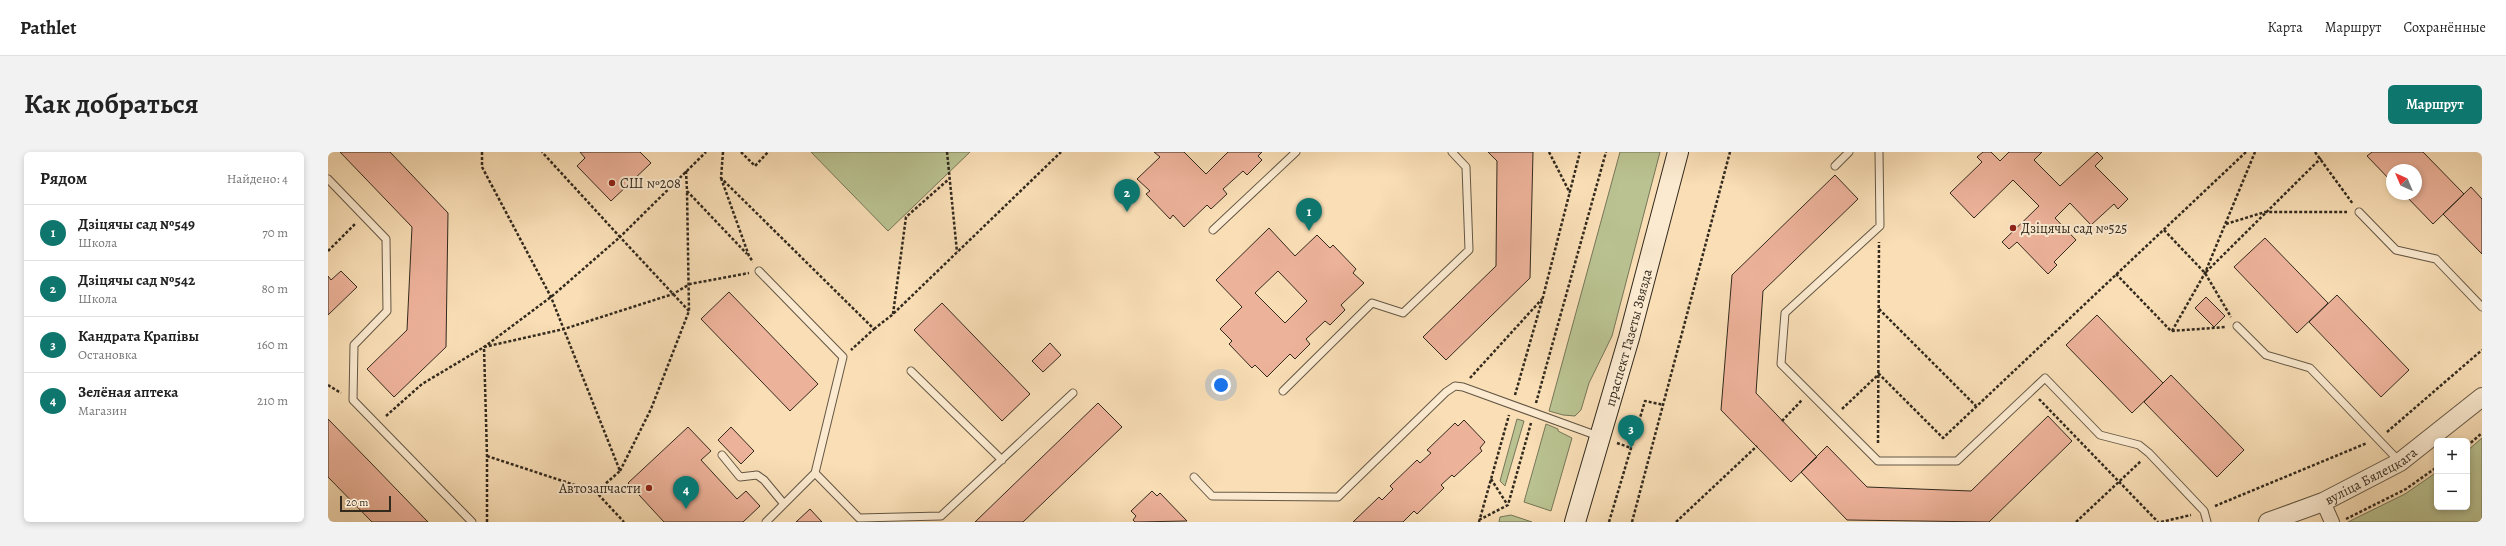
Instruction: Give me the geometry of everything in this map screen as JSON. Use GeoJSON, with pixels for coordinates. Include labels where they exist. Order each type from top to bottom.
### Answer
{"type":"FeatureCollection","features":[{"type":"Feature","properties":{"kind":"main road","name":"праспект Газеты Звязда"},"geometry":{"type":"LineString","coordinates":[[1575,522],[1601,437],[1678,152]]}},
{"type":"Feature","properties":{"kind":"street","name":"вуліца Бялецкага"},"geometry":{"type":"LineString","coordinates":[[2268,522],[2323,502],[2400,462],[2482,397]]}},
{"type":"Feature","properties":{"kind":"street"},"geometry":{"type":"LineString","coordinates":[[2323,502],[2332,522]]}},
{"type":"Feature","properties":{"kind":"lane"},"geometry":{"type":"LineString","coordinates":[[1213,230],[1296,152]]}},
{"type":"Feature","properties":{"kind":"lane"},"geometry":{"type":"LineString","coordinates":[[1283,391],[1372,303],[1403,313],[1469,250],[1466,167],[1452,152]]}},
{"type":"Feature","properties":{"kind":"lane"},"geometry":{"type":"LineString","coordinates":[[1836,166],[1849,152]]}},
{"type":"Feature","properties":{"kind":"lane"},"geometry":{"type":"LineString","coordinates":[[1879,152],[1880,226],[1785,313],[1781,364],[1832,417],[1878,461],[1957,461],[2045,378],[2100,436],[2139,445],[2149,453],[2204,511],[2207,522]]}},
{"type":"Feature","properties":{"kind":"lane"},"geometry":{"type":"LineString","coordinates":[[328,179],[386,239],[386,312],[354,345],[353,400],[472,522]]}},
{"type":"Feature","properties":{"kind":"lane"},"geometry":{"type":"LineString","coordinates":[[2359,212],[2396,250],[2436,259],[2482,307]]}},
{"type":"Feature","properties":{"kind":"lane"},"geometry":{"type":"LineString","coordinates":[[759,271],[843,357],[815,473],[766,522]]}},
{"type":"Feature","properties":{"kind":"lane"},"geometry":{"type":"LineString","coordinates":[[2237,326],[2266,355],[2310,368],[2400,462]]}},
{"type":"Feature","properties":{"kind":"lane"},"geometry":{"type":"LineString","coordinates":[[911,371],[1002,460]]}},
{"type":"Feature","properties":{"kind":"lane"},"geometry":{"type":"LineString","coordinates":[[1194,477],[1212,496],[1338,497],[1446,392],[1455,386],[1463,387],[1601,437]]}},
{"type":"Feature","properties":{"kind":"lane"},"geometry":{"type":"LineString","coordinates":[[815,473],[859,518],[941,516],[1073,393]]}},
{"type":"Feature","properties":{"kind":"lane"},"geometry":{"type":"LineString","coordinates":[[722,455],[740,477],[757,475],[764,480],[784,504]]}},
{"type":"Feature","properties":{"kind":"path"},"geometry":{"type":"LineString","coordinates":[[482,152],[482,167],[551,297],[620,471]]}},
{"type":"Feature","properties":{"kind":"path"},"geometry":{"type":"LineString","coordinates":[[542,152],[689,312]]}},
{"type":"Feature","properties":{"kind":"path"},"geometry":{"type":"LineString","coordinates":[[376,425],[422,384],[484,347],[551,297],[620,237],[706,152]]}},
{"type":"Feature","properties":{"kind":"path"},"geometry":{"type":"LineString","coordinates":[[723,152],[721,178],[749,256]]}},
{"type":"Feature","properties":{"kind":"path"},"geometry":{"type":"LineString","coordinates":[[741,152],[755,166],[768,152]]}},
{"type":"Feature","properties":{"kind":"path"},"geometry":{"type":"LineString","coordinates":[[947,152],[957,253]]}},
{"type":"Feature","properties":{"kind":"path"},"geometry":{"type":"LineString","coordinates":[[843,357],[892,315],[1061,152]]}},
{"type":"Feature","properties":{"kind":"path"},"geometry":{"type":"LineString","coordinates":[[1549,152],[1570,193]]}},
{"type":"Feature","properties":{"kind":"path"},"geometry":{"type":"LineString","coordinates":[[1479,521],[1543,297],[1580,152]]}},
{"type":"Feature","properties":{"kind":"path"},"geometry":{"type":"LineString","coordinates":[[1479,521],[1508,505],[1606,152]]}},
{"type":"Feature","properties":{"kind":"path"},"geometry":{"type":"LineString","coordinates":[[1632,522],[1664,406],[1730,152]]}},
{"type":"Feature","properties":{"kind":"path"},"geometry":{"type":"LineString","coordinates":[[1879,374],[1943,438],[2246,152]]}},
{"type":"Feature","properties":{"kind":"path"},"geometry":{"type":"LineString","coordinates":[[2171,331],[2205,273],[2255,152]]}},
{"type":"Feature","properties":{"kind":"path"},"geometry":{"type":"LineString","coordinates":[[2315,152],[2321,158],[2359,212]]}},
{"type":"Feature","properties":{"kind":"path"},"geometry":{"type":"LineString","coordinates":[[2205,273],[2321,158]]}},
{"type":"Feature","properties":{"kind":"path"},"geometry":{"type":"LineString","coordinates":[[596,492],[620,471],[652,409],[689,312],[690,284],[686,171]]}},
{"type":"Feature","properties":{"kind":"path"},"geometry":{"type":"LineString","coordinates":[[721,178],[874,329]]}},
{"type":"Feature","properties":{"kind":"path"},"geometry":{"type":"LineString","coordinates":[[892,315],[906,217],[949,179]]}},
{"type":"Feature","properties":{"kind":"path"},"geometry":{"type":"LineString","coordinates":[[484,347],[564,329],[673,294],[690,284],[759,271],[749,256],[687,190]]}},
{"type":"Feature","properties":{"kind":"path"},"geometry":{"type":"LineString","coordinates":[[2225,224],[2265,212],[2359,212]]}},
{"type":"Feature","properties":{"kind":"path"},"geometry":{"type":"LineString","coordinates":[[328,251],[364,216]]}},
{"type":"Feature","properties":{"kind":"path"},"geometry":{"type":"LineString","coordinates":[[1878,461],[1880,226]]}},
{"type":"Feature","properties":{"kind":"path"},"geometry":{"type":"LineString","coordinates":[[2164,230],[2205,273],[2237,326],[2171,331]]}},
{"type":"Feature","properties":{"kind":"path"},"geometry":{"type":"LineString","coordinates":[[2116,274],[2171,331]]}},
{"type":"Feature","properties":{"kind":"path"},"geometry":{"type":"LineString","coordinates":[[1463,387],[1543,297]]}},
{"type":"Feature","properties":{"kind":"path"},"geometry":{"type":"LineString","coordinates":[[1879,309],[1976,406]]}},
{"type":"Feature","properties":{"kind":"path"},"geometry":{"type":"LineString","coordinates":[[484,347],[487,522]]}},
{"type":"Feature","properties":{"kind":"path"},"geometry":{"type":"LineString","coordinates":[[2161,522],[2204,511],[2379,439],[2482,350]]}},
{"type":"Feature","properties":{"kind":"path"},"geometry":{"type":"LineString","coordinates":[[1832,417],[1879,374]]}},
{"type":"Feature","properties":{"kind":"path"},"geometry":{"type":"LineString","coordinates":[[2031,390],[2158,522]]}},
{"type":"Feature","properties":{"kind":"path"},"geometry":{"type":"LineString","coordinates":[[1782,421],[1810,393]]}},
{"type":"Feature","properties":{"kind":"path"},"geometry":{"type":"LineString","coordinates":[[1610,522],[1645,400],[1664,406]]}},
{"type":"Feature","properties":{"kind":"path"},"geometry":{"type":"LineString","coordinates":[[2470,443],[2482,433]]}},
{"type":"Feature","properties":{"kind":"path"},"geometry":{"type":"LineString","coordinates":[[1676,522],[1757,446]]}},
{"type":"Feature","properties":{"kind":"path"},"geometry":{"type":"LineString","coordinates":[[2076,522],[2149,453]]}},
{"type":"Feature","properties":{"kind":"path"},"geometry":{"type":"LineString","coordinates":[[487,456],[596,492],[624,522]]}},
{"type":"Feature","properties":{"kind":"path"},"geometry":{"type":"LineString","coordinates":[[2340,522],[2406,489],[2434,469]]}},
{"type":"Feature","properties":{"kind":"path"},"geometry":{"type":"LineString","coordinates":[[1491,479],[1508,505]]}},
{"type":"Feature","properties":{"kind":"green space"},"geometry":{"type":"Polygon","coordinates":[[[811,152],[970,152],[888,231],[811,152]]]}},
{"type":"Feature","properties":{"kind":"green space"},"geometry":{"type":"Polygon","coordinates":[[[1620,152],[1660,152],[1612,336],[1589,383],[1581,410],[1575,416],[1563,415],[1549,411],[1620,152]]]}},
{"type":"Feature","properties":{"kind":"green space"},"geometry":{"type":"Polygon","coordinates":[[[1517,419],[1524,421],[1505,486],[1500,481],[1517,419]]]}},
{"type":"Feature","properties":{"kind":"green space"},"geometry":{"type":"Polygon","coordinates":[[[1546,424],[1558,429],[1558,431],[1572,438],[1551,511],[1524,502],[1546,424]]]}},
{"type":"Feature","properties":{"kind":"green space"},"geometry":{"type":"Polygon","coordinates":[[[2482,438],[2482,522],[2348,522],[2405,494],[2434,474],[2434,510],[2470,510],[2470,448],[2482,438]]]}},
{"type":"Feature","properties":{"kind":"green space"},"geometry":{"type":"Polygon","coordinates":[[[1511,515],[1532,522],[1499,522],[1500,517],[1511,515]]]}},
{"type":"Feature","properties":{"kind":"building"},"geometry":{"type":"Polygon","coordinates":[[[340,152],[390,152],[448,213],[446,347],[394,397],[367,369],[407,330],[412,227],[340,152]]]}},
{"type":"Feature","properties":{"kind":"building","name":"СШ №208"},"geometry":{"type":"Polygon","coordinates":[[[580,152],[640,152],[651,163],[611,201],[577,166],[585,158],[580,152]]]}},
{"type":"Feature","properties":{"kind":"building"},"geometry":{"type":"Polygon","coordinates":[[[1154,152],[1184,152],[1206,174],[1228,152],[1262,152],[1258,156],[1262,160],[1247,175],[1243,171],[1223,189],[1227,194],[1211,209],[1207,205],[1184,227],[1173,215],[1170,219],[1146,194],[1150,191],[1137,179],[1160,157],[1154,152]]]}},
{"type":"Feature","properties":{"kind":"building"},"geometry":{"type":"Polygon","coordinates":[[[1488,152],[1533,152],[1530,278],[1446,360],[1423,337],[1496,266],[1497,161],[1488,152]]]}},
{"type":"Feature","properties":{"kind":"building"},"geometry":{"type":"Polygon","coordinates":[[[1983,152],[1991,152],[2000,161],[2009,152],[2042,152],[2034,160],[2060,186],[2097,152],[2103,158],[2095,166],[2128,199],[2118,209],[2114,204],[2091,225],[2070,203],[2055,218],[2076,240],[2054,262],[2057,265],[2048,274],[2017,242],[2009,249],[2002,242],[2039,206],[2013,180],[1974,218],[1950,193],[1982,162],[1977,157],[1983,152]]]}},
{"type":"Feature","properties":{"kind":"building"},"geometry":{"type":"Polygon","coordinates":[[[2372,152],[2423,152],[2464,194],[2433,224],[2410,200],[2422,200],[2422,164],[2386,164],[2386,176],[2367,156],[2372,152]]]}},
{"type":"Feature","properties":{"kind":"building"},"geometry":{"type":"Polygon","coordinates":[[[1835,175],[1858,199],[1763,291],[1756,393],[1817,457],[1791,482],[1721,410],[1732,275],[1835,175]]]}},
{"type":"Feature","properties":{"kind":"building"},"geometry":{"type":"Polygon","coordinates":[[[2471,187],[2482,199],[2482,254],[2443,214],[2471,187]]]}},
{"type":"Feature","properties":{"kind":"building"},"geometry":{"type":"Polygon","coordinates":[[[1269,228],[1295,256],[1317,235],[1330,248],[1333,245],[1356,269],[1353,273],[1364,283],[1341,305],[1345,310],[1330,325],[1325,321],[1306,339],[1310,344],[1295,359],[1290,354],[1267,377],[1255,365],[1252,368],[1229,344],[1232,341],[1220,329],[1242,307],[1216,280],[1269,228]],[[1278,271],[1255,293],[1285,323],[1307,301],[1278,271]]]}},
{"type":"Feature","properties":{"kind":"building"},"geometry":{"type":"Polygon","coordinates":[[[2265,238],[2328,303],[2297,333],[2234,267],[2265,238]]]}},
{"type":"Feature","properties":{"kind":"building"},"geometry":{"type":"Polygon","coordinates":[[[341,271],[357,287],[328,315],[328,276],[331,280],[341,271]]]}},
{"type":"Feature","properties":{"kind":"building"},"geometry":{"type":"Polygon","coordinates":[[[729,292],[818,384],[790,411],[701,319],[729,292]]]}},
{"type":"Feature","properties":{"kind":"building"},"geometry":{"type":"Polygon","coordinates":[[[2337,295],[2409,370],[2381,397],[2309,322],[2337,295]]]}},
{"type":"Feature","properties":{"kind":"building"},"geometry":{"type":"Polygon","coordinates":[[[2206,297],[2225,316],[2214,327],[2195,308],[2206,297]]]}},
{"type":"Feature","properties":{"kind":"building"},"geometry":{"type":"Polygon","coordinates":[[[942,303],[1030,394],[1002,421],[914,330],[942,303]]]}},
{"type":"Feature","properties":{"kind":"building"},"geometry":{"type":"Polygon","coordinates":[[[2097,315],[2163,383],[2132,413],[2066,345],[2097,315]]]}},
{"type":"Feature","properties":{"kind":"building"},"geometry":{"type":"Polygon","coordinates":[[[1050,343],[1061,355],[1043,372],[1032,361],[1050,343]]]}},
{"type":"Feature","properties":{"kind":"building"},"geometry":{"type":"Polygon","coordinates":[[[2171,375],[2244,450],[2217,477],[2144,402],[2171,375]]]}},
{"type":"Feature","properties":{"kind":"building"},"geometry":{"type":"Polygon","coordinates":[[[1098,403],[1122,427],[1023,522],[975,522],[1098,403]]]}},
{"type":"Feature","properties":{"kind":"building"},"geometry":{"type":"Polygon","coordinates":[[[2048,416],[2072,441],[1989,522],[1847,520],[1801,472],[1827,446],[1867,487],[1971,491],[2048,416]]]}},
{"type":"Feature","properties":{"kind":"building"},"geometry":{"type":"Polygon","coordinates":[[[328,419],[428,522],[372,522],[328,477],[328,419]]]}},
{"type":"Feature","properties":{"kind":"building"},"geometry":{"type":"Polygon","coordinates":[[[1464,420],[1485,442],[1480,448],[1482,451],[1454,477],[1452,475],[1441,485],[1444,488],[1417,514],[1414,511],[1403,522],[1353,522],[1379,497],[1382,500],[1393,489],[1390,486],[1417,460],[1420,463],[1431,453],[1427,450],[1455,423],[1458,426],[1464,420]]]}},
{"type":"Feature","properties":{"kind":"building"},"geometry":{"type":"Polygon","coordinates":[[[688,427],[711,451],[701,460],[737,499],[746,491],[760,506],[743,522],[664,522],[628,483],[688,427]]]}},
{"type":"Feature","properties":{"kind":"building"},"geometry":{"type":"Polygon","coordinates":[[[731,427],[754,451],[741,464],[718,440],[731,427]]]}},
{"type":"Feature","properties":{"kind":"building"},"geometry":{"type":"Polygon","coordinates":[[[1152,491],[1157,496],[1160,493],[1187,521],[1135,522],[1133,520],[1136,516],[1131,511],[1152,491]]]}},
{"type":"Feature","properties":{"kind":"building"},"geometry":{"type":"Polygon","coordinates":[[[810,509],[822,522],[796,522],[810,509]]]}},
{"type":"Feature","properties":{"kind":"place","name":"СШ №208"},"geometry":{"type":"Point","coordinates":[612,183]}},
{"type":"Feature","properties":{"kind":"place","name":"Дзіцячы сад №542"},"geometry":{"type":"Point","coordinates":[1127,212]}},
{"type":"Feature","properties":{"kind":"place","name":"Дзіцячы сад №525"},"geometry":{"type":"Point","coordinates":[2013,228]}},
{"type":"Feature","properties":{"kind":"place","name":"Дзіцячы сад №549"},"geometry":{"type":"Point","coordinates":[1309,231]}},
{"type":"Feature","properties":{"kind":"place","name":"Кандрата Крапівы"},"geometry":{"type":"Point","coordinates":[1631,448]}},
{"type":"Feature","properties":{"kind":"place","name":"Автозапчасти"},"geometry":{"type":"Point","coordinates":[649,488]}},
{"type":"Feature","properties":{"kind":"place","name":"Зелёная аптека"},"geometry":{"type":"Point","coordinates":[686,509]}}]}
